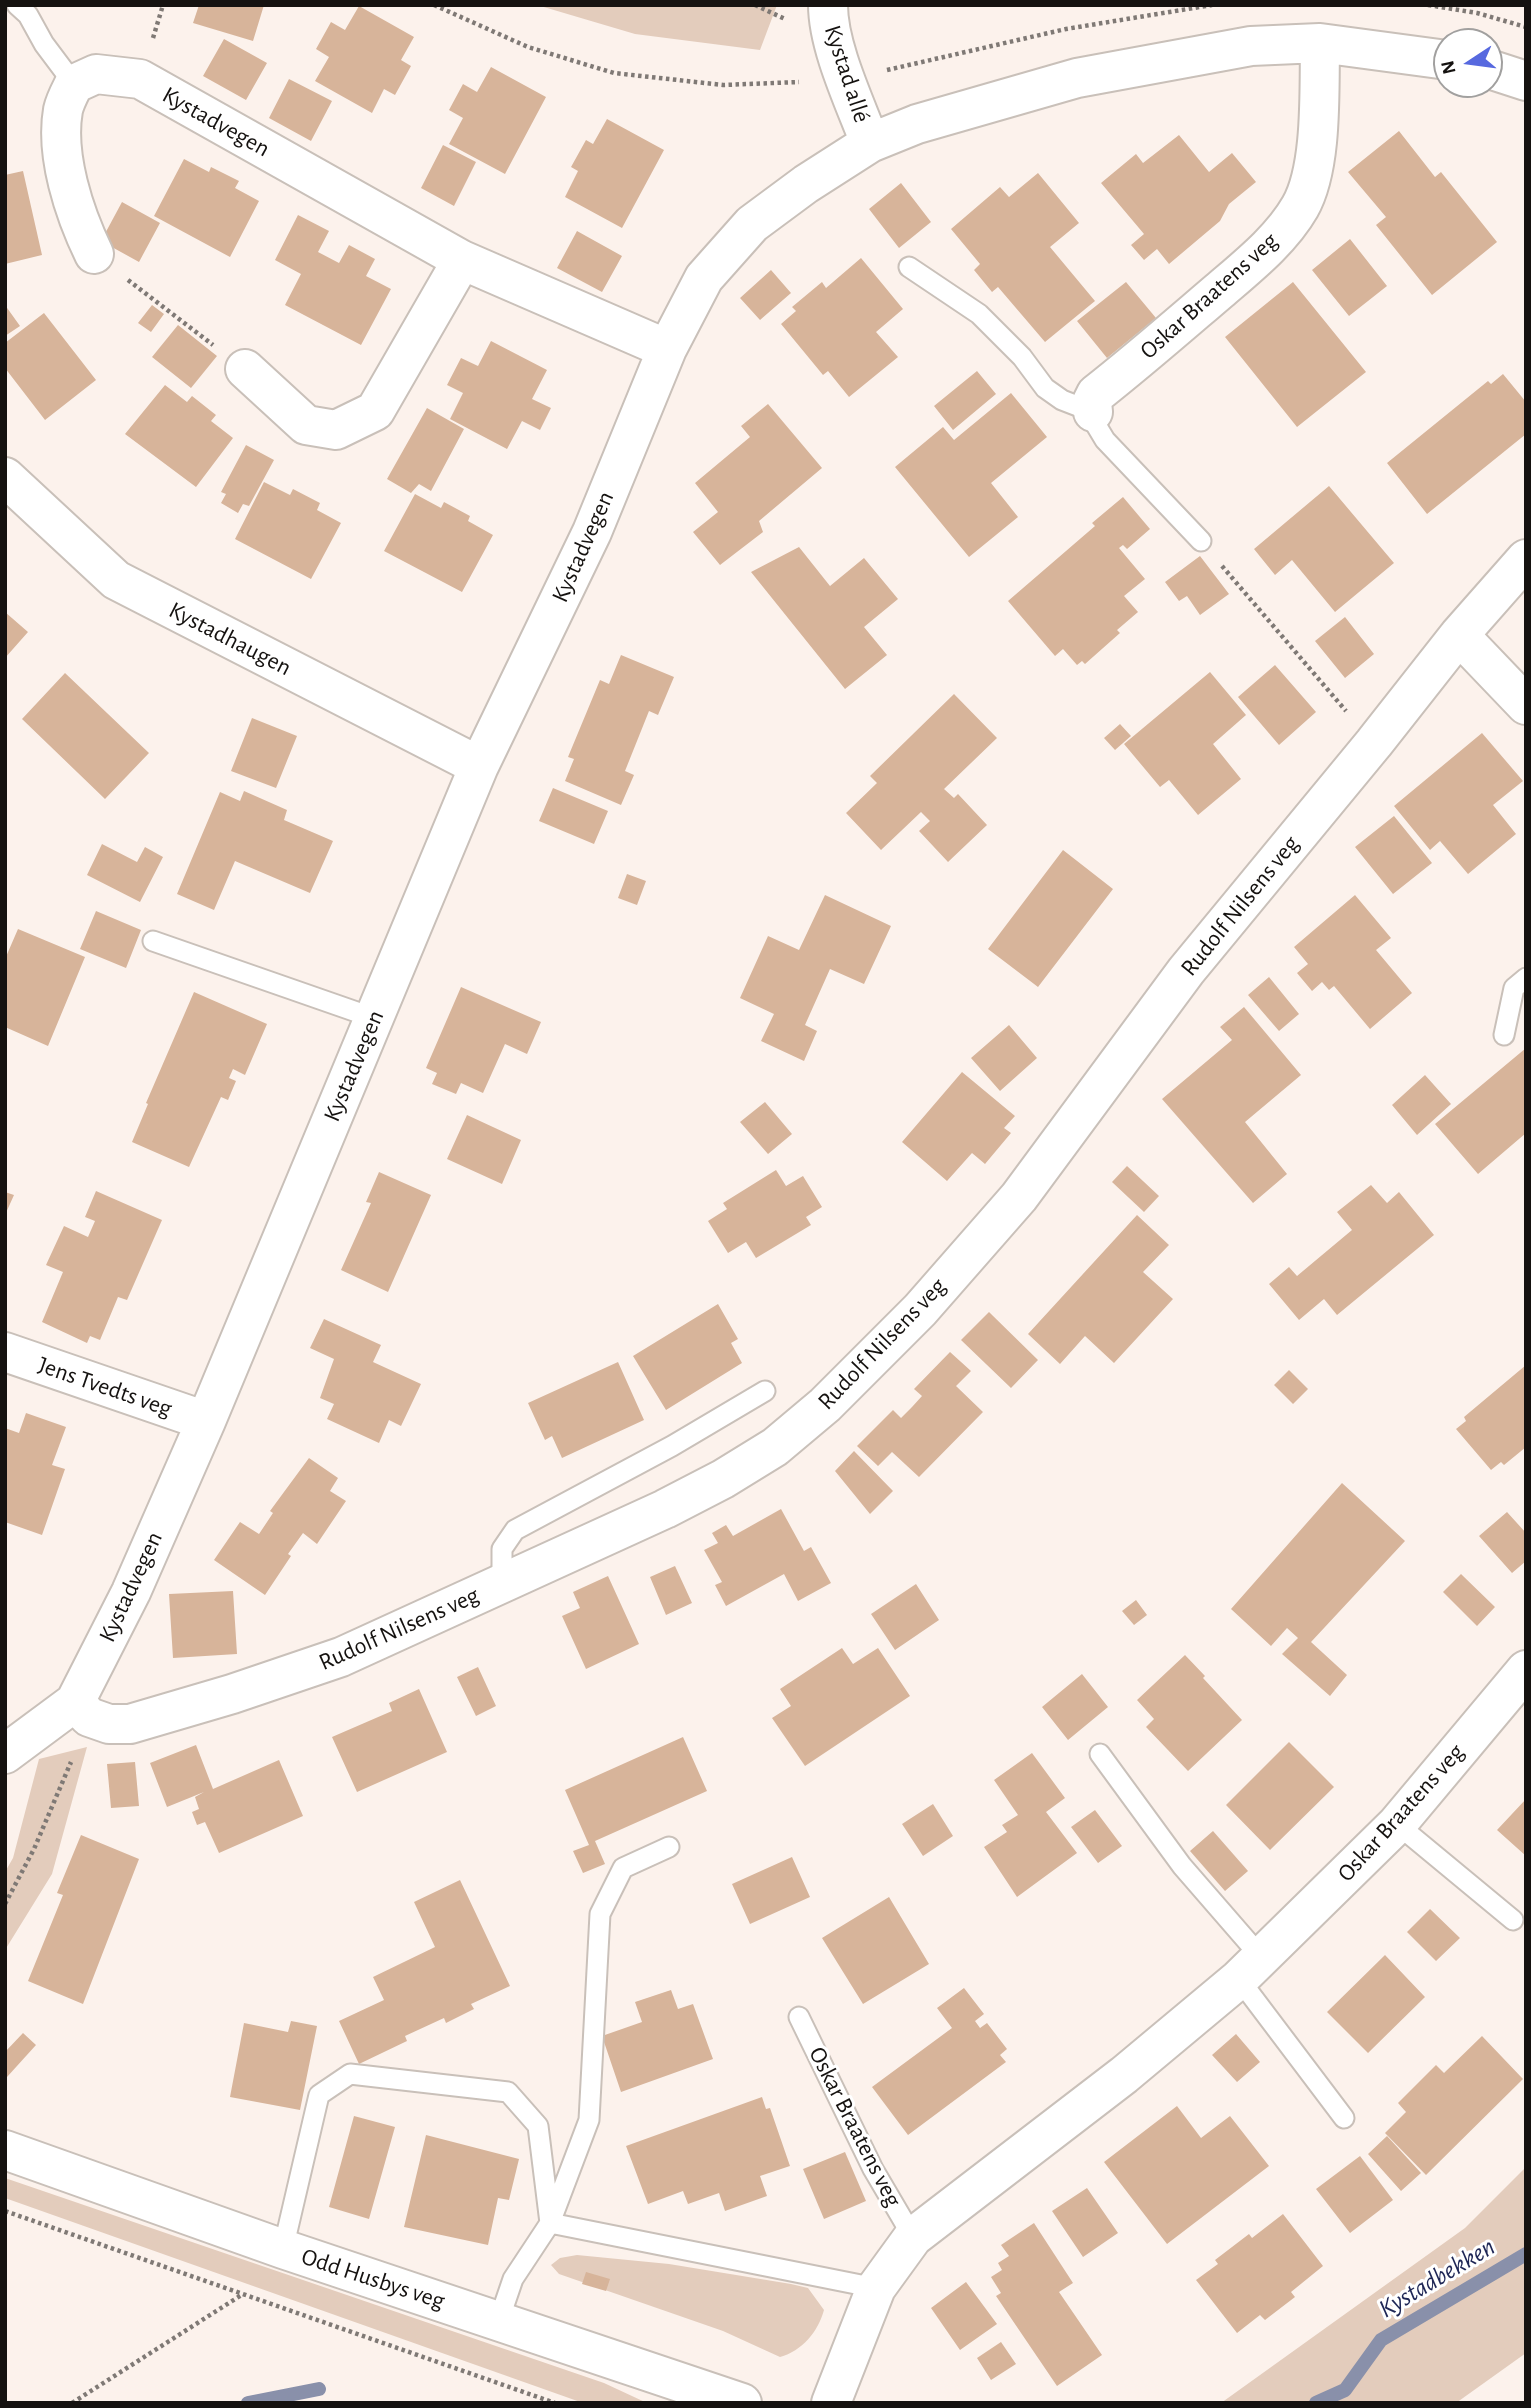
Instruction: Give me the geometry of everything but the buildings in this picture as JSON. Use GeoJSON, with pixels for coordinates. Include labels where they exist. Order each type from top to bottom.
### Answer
{"type":"FeatureCollection","features":[{"type":"Feature","properties":{"kind":"street","name":"Kystad allé"},"geometry":{"type":"LineString","coordinates":[[828,5],[828,20],[845,79],[870,143]]}},
{"type":"Feature","properties":{"kind":"street"},"geometry":{"type":"LineString","coordinates":[[870,143],[917,124],[1077,78],[1251,46],[1320,43],[1433,58]]}},
{"type":"Feature","properties":{"kind":"street","name":"Oskar Braatens veg"},"geometry":{"type":"LineString","coordinates":[[1093,412],[1092,402],[1096,394],[1149,352],[1267,249],[1301,206],[1312,174],[1318,127],[1320,43]]}},
{"type":"Feature","properties":{"kind":"street","name":"Kystadvegen"},"geometry":{"type":"LineString","coordinates":[[74,85],[96,74],[141,79],[462,260],[667,349]]}},
{"type":"Feature","properties":{"kind":"street"},"geometry":{"type":"LineString","coordinates":[[1503,74],[1526,81]]}},
{"type":"Feature","properties":{"kind":"street"},"geometry":{"type":"LineString","coordinates":[[74,85],[64,108],[61,145],[79,222],[94,254]]}},
{"type":"Feature","properties":{"kind":"street","name":"Kystadvegen"},"geometry":{"type":"LineString","coordinates":[[5,1754],[82,1710],[206,1421],[479,766],[592,532],[667,349],[704,278],[752,224],[806,184],[870,143]]}},
{"type":"Feature","properties":{"kind":"street"},"geometry":{"type":"LineString","coordinates":[[244,369],[306,425],[336,430],[375,411],[462,260]]}},
{"type":"Feature","properties":{"kind":"street","name":"Kystadhaugen"},"geometry":{"type":"LineString","coordinates":[[5,477],[116,580],[479,766]]}},
{"type":"Feature","properties":{"kind":"street","name":"Rudolf Nilsens veg"},"geometry":{"type":"LineString","coordinates":[[82,1710],[109,1724],[130,1724],[232,1694],[341,1657],[723,1479],[775,1447],[825,1405],[920,1310],[1019,1197],[1185,971],[1374,743],[1459,635],[1526,559]]}},
{"type":"Feature","properties":{"kind":"street"},"geometry":{"type":"LineString","coordinates":[[1459,635],[1526,705]]}},
{"type":"Feature","properties":{"kind":"street","name":"Jens Tvedts veg"},"geometry":{"type":"LineString","coordinates":[[5,1352],[206,1421]]}},
{"type":"Feature","properties":{"kind":"street","name":"Oskar Braatens veg"},"geometry":{"type":"LineString","coordinates":[[831,2403],[876,2288],[913,2237],[1124,2075],[1250,1968],[1398,1824],[1526,1670]]}},
{"type":"Feature","properties":{"kind":"street","name":"Odd Husbys veg"},"geometry":{"type":"LineString","coordinates":[[5,2150],[283,2249],[742,2403]]}},
{"type":"Feature","properties":{"kind":"lane"},"geometry":{"type":"LineString","coordinates":[[16,5],[28,15],[44,44],[74,85]]}},
{"type":"Feature","properties":{"kind":"lane"},"geometry":{"type":"LineString","coordinates":[[909,267],[979,314],[1022,356],[1045,388],[1062,400],[1093,412],[1096,425],[1105,440],[1201,541]]}},
{"type":"Feature","properties":{"kind":"lane"},"geometry":{"type":"LineString","coordinates":[[153,941],[374,1018]]}},
{"type":"Feature","properties":{"kind":"lane"},"geometry":{"type":"LineString","coordinates":[[1504,1035],[1514,988],[1526,978]]}},
{"type":"Feature","properties":{"kind":"lane"},"geometry":{"type":"LineString","coordinates":[[502,1583],[502,1549],[515,1530],[672,1446],[765,1391]]}},
{"type":"Feature","properties":{"kind":"lane"},"geometry":{"type":"LineString","coordinates":[[1100,1754],[1182,1866],[1344,2118]]}},
{"type":"Feature","properties":{"kind":"lane"},"geometry":{"type":"LineString","coordinates":[[1398,1824],[1513,1920]]}},
{"type":"Feature","properties":{"kind":"lane"},"geometry":{"type":"LineString","coordinates":[[499,2320],[513,2279],[550,2223],[589,2120],[600,1913],[623,1868],[669,1847]]}},
{"type":"Feature","properties":{"kind":"lane","name":"Oskar Braatens veg"},"geometry":{"type":"LineString","coordinates":[[799,2017],[873,2169],[913,2237]]}},
{"type":"Feature","properties":{"kind":"lane"},"geometry":{"type":"LineString","coordinates":[[283,2249],[318,2095],[350,2074],[508,2092],[538,2126],[550,2223]]}},
{"type":"Feature","properties":{"kind":"lane"},"geometry":{"type":"LineString","coordinates":[[550,2223],[876,2288]]}},
{"type":"Feature","properties":{"kind":"path"},"geometry":{"type":"LineString","coordinates":[[1428,5],[1477,13],[1526,27]]}},
{"type":"Feature","properties":{"kind":"path"},"geometry":{"type":"LineString","coordinates":[[94,254],[244,369]]}},
{"type":"Feature","properties":{"kind":"path"},"geometry":{"type":"LineString","coordinates":[[1201,541],[1374,743]]}},
{"type":"Feature","properties":{"kind":"path"},"geometry":{"type":"LineString","coordinates":[[5,1904],[34,1849],[82,1710]]}},
{"type":"Feature","properties":{"kind":"path"},"geometry":{"type":"LineString","coordinates":[[5,2211],[555,2403]]}},
{"type":"Feature","properties":{"kind":"path"},"geometry":{"type":"LineString","coordinates":[[72,2403],[244,2294]]}},
{"type":"Feature","properties":{"kind":"path"},"geometry":{"type":"LineString","coordinates":[[81,2396],[81,2403]]}},
{"type":"Feature","properties":{"kind":"shaded area"},"geometry":{"type":"Polygon","coordinates":[[[537,5],[777,5],[760,50],[635,34],[537,5]]]}},
{"type":"Feature","properties":{"kind":"shaded area"},"geometry":{"type":"Polygon","coordinates":[[[87,1747],[52,1874],[5,1950],[5,1872],[13,1858],[39,1759],[87,1747]]]}},
{"type":"Feature","properties":{"kind":"shaded area"},"geometry":{"type":"Polygon","coordinates":[[[1526,2167],[1526,2353],[1456,2403],[1221,2403],[1465,2228],[1526,2167]]]}},
{"type":"Feature","properties":{"kind":"shaded area"},"geometry":{"type":"Polygon","coordinates":[[[5,2178],[604,2383],[647,2403],[583,2403],[5,2198],[5,2178]]]}},
{"type":"Feature","properties":{"kind":"shaded area"},"geometry":{"type":"Polygon","coordinates":[[[577,2255],[669,2264],[791,2284],[808,2288],[824,2310],[818,2326],[808,2340],[780,2357],[723,2331],[559,2274],[551,2265],[560,2258],[577,2255]]]}},
{"type":"Feature","properties":{"kind":"waterway","name":"Kystadbekken"},"geometry":{"type":"LineString","coordinates":[[1316,2403],[1345,2390],[1381,2340],[1526,2254]]}},
{"type":"Feature","properties":{"kind":"waterway","name":"Kystadbekken"},"geometry":{"type":"LineString","coordinates":[[248,2403],[319,2389]]}}]}
